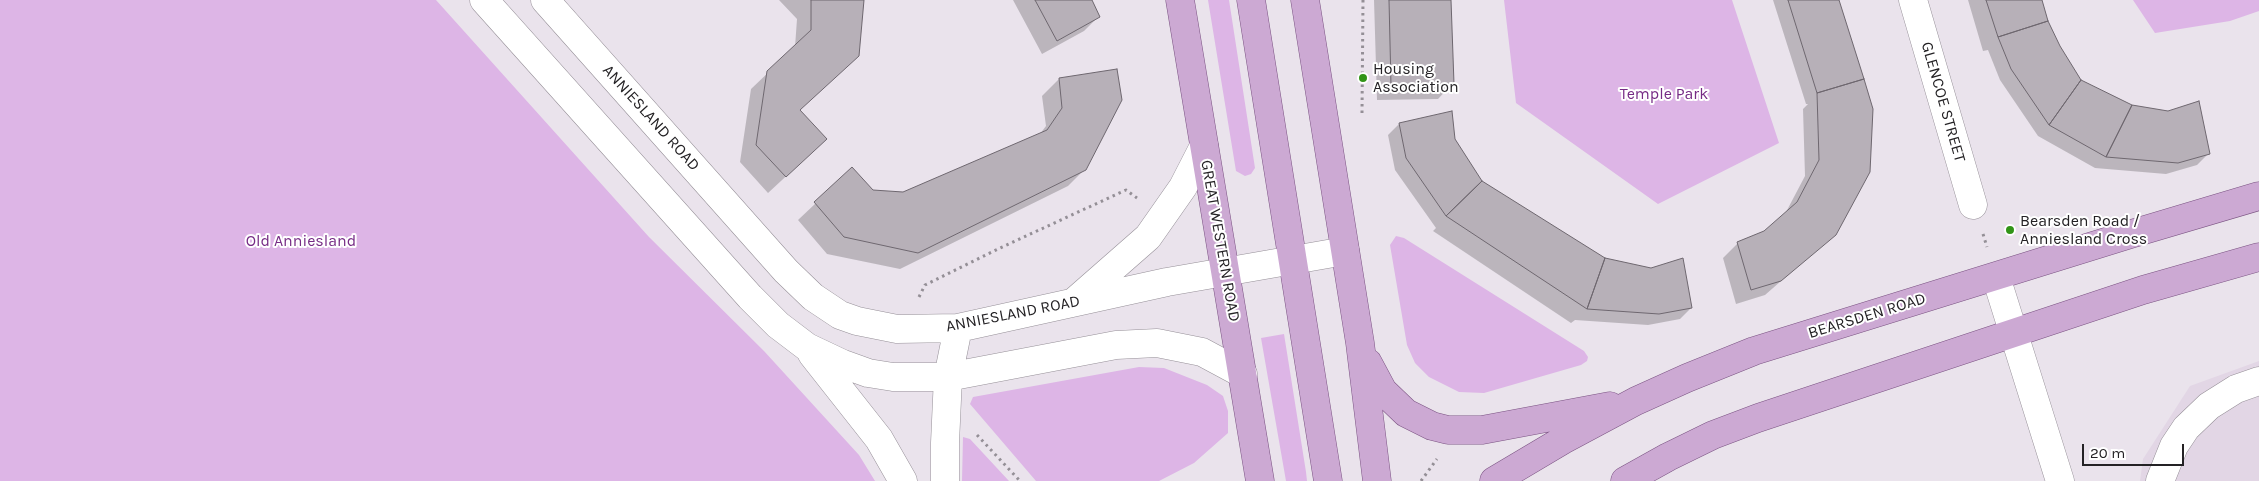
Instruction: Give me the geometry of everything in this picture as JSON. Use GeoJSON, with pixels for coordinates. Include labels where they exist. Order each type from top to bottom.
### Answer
{"type":"FeatureCollection","features":[{"type":"Feature","properties":{"kind":"main road","name":"GREAT WESTERN ROAD"},"geometry":{"type":"LineString","coordinates":[[1180,0],[1260,481]]}},
{"type":"Feature","properties":{"kind":"main road"},"geometry":{"type":"LineString","coordinates":[[1251,0],[1328,481]]}},
{"type":"Feature","properties":{"kind":"main road"},"geometry":{"type":"LineString","coordinates":[[1305,0],[1360,343],[1377,481]]}},
{"type":"Feature","properties":{"kind":"main road","name":"BEARSDEN ROAD"},"geometry":{"type":"LineString","coordinates":[[1494,481],[1563,440],[1636,401],[1687,378],[1754,352],[2259,196]]}},
{"type":"Feature","properties":{"kind":"main road"},"geometry":{"type":"LineString","coordinates":[[1625,481],[1713,435],[1758,418],[2143,290],[2259,257]]}},
{"type":"Feature","properties":{"kind":"main road"},"geometry":{"type":"LineString","coordinates":[[1360,343],[1370,368],[1383,391],[1406,414],[1444,429],[1458,431],[1482,430],[1636,401]]}},
{"type":"Feature","properties":{"kind":"main road"},"geometry":{"type":"LineString","coordinates":[[1654,481],[1713,435]]}},
{"type":"Feature","properties":{"kind":"street"},"geometry":{"type":"LineString","coordinates":[[484,0],[750,297],[778,325],[806,346],[843,364],[868,373],[893,377],[948,377],[1138,342],[1172,345],[1202,352],[1243,374]]}},
{"type":"Feature","properties":{"kind":"street","name":"ANNIESLAND ROAD"},"geometry":{"type":"LineString","coordinates":[[545,0],[786,271],[814,297],[840,315],[857,321],[897,328],[958,328],[1167,282],[1226,273],[1345,250]]}},
{"type":"Feature","properties":{"kind":"street","name":"GLENCOE STREET"},"geometry":{"type":"LineString","coordinates":[[1913,0],[1973,205]]}},
{"type":"Feature","properties":{"kind":"street"},"geometry":{"type":"LineString","coordinates":[[1072,304],[1148,237],[1183,187],[1204,146]]}},
{"type":"Feature","properties":{"kind":"street"},"geometry":{"type":"LineString","coordinates":[[1996,277],[2013,332],[2051,479]]}},
{"type":"Feature","properties":{"kind":"street"},"geometry":{"type":"LineString","coordinates":[[945,481],[948,377],[958,328]]}},
{"type":"Feature","properties":{"kind":"street"},"geometry":{"type":"LineString","coordinates":[[806,346],[879,440],[903,481]]}},
{"type":"Feature","properties":{"kind":"street"},"geometry":{"type":"LineString","coordinates":[[2160,481],[2174,446],[2186,428],[2209,406],[2236,389],[2259,381]]}},
{"type":"Feature","properties":{"kind":"path"},"geometry":{"type":"LineString","coordinates":[[1362,113],[1363,0]]}},
{"type":"Feature","properties":{"kind":"path"},"geometry":{"type":"LineString","coordinates":[[1973,205],[1996,277]]}},
{"type":"Feature","properties":{"kind":"shaded area"},"geometry":{"type":"Polygon","coordinates":[[[2259,361],[2259,481],[2140,481],[2143,459],[2190,386],[2259,361]]]}},
{"type":"Feature","properties":{"kind":"green space","name":"Old Anniesland"},"geometry":{"type":"Polygon","coordinates":[[[0,0],[436,0],[649,237],[764,351],[859,455],[875,481],[0,481],[0,0]]]}},
{"type":"Feature","properties":{"kind":"green space"},"geometry":{"type":"Polygon","coordinates":[[[1208,0],[1229,0],[1255,168],[1251,174],[1245,176],[1236,171],[1208,0]]]}},
{"type":"Feature","properties":{"kind":"green space","name":"Temple Park"},"geometry":{"type":"Polygon","coordinates":[[[1504,0],[1732,0],[1779,143],[1658,204],[1516,103],[1504,0]]]}},
{"type":"Feature","properties":{"kind":"green space"},"geometry":{"type":"Polygon","coordinates":[[[2133,0],[2259,0],[2259,11],[2230,21],[2155,33],[2133,0]]]}},
{"type":"Feature","properties":{"kind":"green space"},"geometry":{"type":"Polygon","coordinates":[[[1396,236],[1404,238],[1584,351],[1588,357],[1587,361],[1581,365],[1484,393],[1459,392],[1429,377],[1415,363],[1407,345],[1390,245],[1396,236]]]}},
{"type":"Feature","properties":{"kind":"green space"},"geometry":{"type":"Polygon","coordinates":[[[1284,334],[1307,481],[1286,481],[1261,338],[1284,334]]]}},
{"type":"Feature","properties":{"kind":"green space"},"geometry":{"type":"Polygon","coordinates":[[[1139,367],[1164,368],[1207,385],[1223,396],[1228,411],[1228,433],[1194,463],[1159,481],[1036,481],[970,404],[973,397],[1139,367]]]}},
{"type":"Feature","properties":{"kind":"green space"},"geometry":{"type":"Polygon","coordinates":[[[963,437],[970,439],[1009,481],[962,481],[963,437]]]}},
{"type":"Feature","properties":{"kind":"building"},"geometry":{"type":"Polygon","coordinates":[[[811,0],[864,0],[859,56],[800,110],[827,139],[786,177],[756,145],[767,71],[811,30],[811,0]]]}},
{"type":"Feature","properties":{"kind":"building"},"geometry":{"type":"Polygon","coordinates":[[[1035,0],[1092,0],[1100,17],[1057,41],[1035,0]]]}},
{"type":"Feature","properties":{"kind":"building"},"geometry":{"type":"Polygon","coordinates":[[[1389,0],[1451,0],[1454,84],[1391,86],[1389,0]]]}},
{"type":"Feature","properties":{"kind":"building"},"geometry":{"type":"Polygon","coordinates":[[[1788,0],[1839,0],[1864,79],[1817,93],[1788,0]]]}},
{"type":"Feature","properties":{"kind":"building"},"geometry":{"type":"Polygon","coordinates":[[[1986,0],[2042,0],[2048,21],[1998,37],[1986,0]]]}},
{"type":"Feature","properties":{"kind":"building"},"geometry":{"type":"Polygon","coordinates":[[[2048,21],[2060,46],[2081,80],[2049,125],[2011,69],[1998,37],[2048,21]]]}},
{"type":"Feature","properties":{"kind":"building"},"geometry":{"type":"Polygon","coordinates":[[[1117,69],[1122,100],[1086,170],[918,253],[844,237],[814,202],[852,167],[873,190],[903,192],[1047,130],[1062,108],[1059,78],[1117,69]]]}},
{"type":"Feature","properties":{"kind":"building"},"geometry":{"type":"Polygon","coordinates":[[[1864,79],[1873,109],[1870,172],[1836,235],[1781,281],[1751,290],[1737,242],[1764,231],[1797,202],[1819,160],[1817,93],[1864,79]]]}},
{"type":"Feature","properties":{"kind":"building"},"geometry":{"type":"Polygon","coordinates":[[[2081,80],[2132,105],[2106,157],[2049,125],[2081,80]]]}},
{"type":"Feature","properties":{"kind":"building"},"geometry":{"type":"Polygon","coordinates":[[[2199,101],[2210,154],[2178,163],[2106,157],[2132,105],[2168,111],[2199,101]]]}},
{"type":"Feature","properties":{"kind":"building"},"geometry":{"type":"Polygon","coordinates":[[[1452,111],[1455,139],[1482,181],[1446,216],[1406,158],[1399,123],[1452,111]]]}},
{"type":"Feature","properties":{"kind":"building"},"geometry":{"type":"Polygon","coordinates":[[[1482,181],[1605,258],[1587,309],[1446,216],[1482,181]]]}},
{"type":"Feature","properties":{"kind":"building"},"geometry":{"type":"Polygon","coordinates":[[[1605,258],[1651,268],[1683,258],[1692,308],[1659,314],[1587,309],[1605,258]]]}},
{"type":"Feature","properties":{"kind":"place","name":"Housing Association"},"geometry":{"type":"Point","coordinates":[1363,78]}},
{"type":"Feature","properties":{"kind":"place","name":"Bearsden Road / Anniesland Cross"},"geometry":{"type":"Point","coordinates":[2010,230]}}]}
